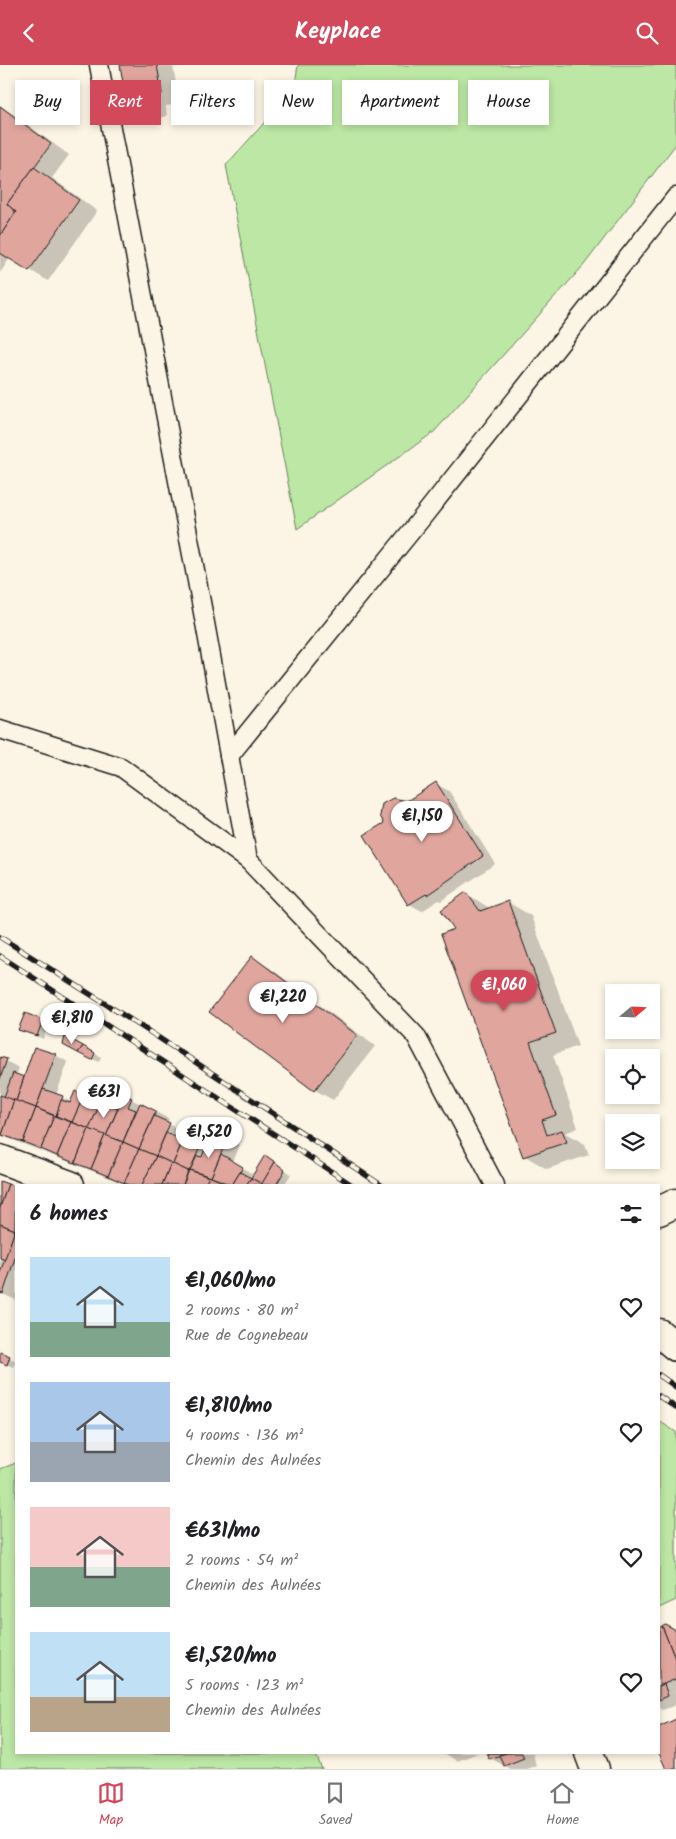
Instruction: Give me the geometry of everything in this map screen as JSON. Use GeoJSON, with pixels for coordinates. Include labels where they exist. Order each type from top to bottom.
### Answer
{"type":"FeatureCollection","features":[{"type":"Feature","properties":{"kind":"street"},"geometry":{"type":"LineString","coordinates":[[0,1159],[67,1184]]}},
{"type":"Feature","properties":{"kind":"street"},"geometry":{"type":"LineString","coordinates":[[660,1211],[676,1203]]}},
{"type":"Feature","properties":{"kind":"street"},"geometry":{"type":"LineString","coordinates":[[588,1754],[594,1769]]}},
{"type":"Feature","properties":{"kind":"lane"},"geometry":{"type":"LineString","coordinates":[[99,65],[248,860]]}},
{"type":"Feature","properties":{"kind":"lane"},"geometry":{"type":"LineString","coordinates":[[229,756],[421,519],[676,197]]}},
{"type":"Feature","properties":{"kind":"lane"},"geometry":{"type":"LineString","coordinates":[[0,729],[120,767],[248,860],[416,1036],[493,1184]]}},
{"type":"Feature","properties":{"kind":"green space"},"geometry":{"type":"Polygon","coordinates":[[[298,65],[676,65],[676,144],[584,265],[434,432],[297,529],[226,165],[264,123],[264,125],[332,125],[332,80],[296,80],[298,65]]]}},
{"type":"Feature","properties":{"kind":"green space"},"geometry":{"type":"Polygon","coordinates":[[[660,1422],[676,1432],[676,1600],[660,1608],[660,1422]]]}},
{"type":"Feature","properties":{"kind":"green space"},"geometry":{"type":"Polygon","coordinates":[[[15,1463],[15,1754],[315,1754],[322,1769],[0,1769],[0,1469],[15,1463]]]}},
{"type":"Feature","properties":{"kind":"building"},"geometry":{"type":"Polygon","coordinates":[[[120,65],[157,65],[160,80],[123,80],[120,65]]]}},
{"type":"Feature","properties":{"kind":"building"},"geometry":{"type":"Polygon","coordinates":[[[0,106],[15,117],[15,125],[26,125],[51,144],[7,204],[16,212],[0,236],[0,106]]]}},
{"type":"Feature","properties":{"kind":"building"},"geometry":{"type":"Polygon","coordinates":[[[34,167],[79,200],[29,271],[0,253],[0,236],[16,212],[7,204],[34,167]]]}},
{"type":"Feature","properties":{"kind":"building"},"geometry":{"type":"Polygon","coordinates":[[[436,782],[483,856],[427,895],[408,905],[364,835],[384,823],[380,816],[382,804],[393,798],[407,801],[436,782]]]}},
{"type":"Feature","properties":{"kind":"building"},"geometry":{"type":"Polygon","coordinates":[[[466,892],[480,911],[508,901],[556,1033],[530,1042],[556,1115],[542,1120],[547,1135],[562,1130],[567,1142],[523,1157],[441,934],[454,929],[441,910],[466,892]]]}},
{"type":"Feature","properties":{"kind":"building"},"geometry":{"type":"Polygon","coordinates":[[[252,956],[357,1035],[314,1091],[209,1012],[252,956]]]}},
{"type":"Feature","properties":{"kind":"building"},"geometry":{"type":"Polygon","coordinates":[[[25,1013],[43,1020],[37,1036],[18,1030],[25,1013]]]}},
{"type":"Feature","properties":{"kind":"building"},"geometry":{"type":"Polygon","coordinates":[[[65,1036],[83,1046],[78,1053],[63,1045],[65,1036]]]}},
{"type":"Feature","properties":{"kind":"building"},"geometry":{"type":"Polygon","coordinates":[[[83,1046],[95,1053],[92,1060],[78,1053],[83,1046]]]}},
{"type":"Feature","properties":{"kind":"building"},"geometry":{"type":"Polygon","coordinates":[[[34,1047],[56,1054],[36,1108],[16,1101],[34,1047]]]}},
{"type":"Feature","properties":{"kind":"building"},"geometry":{"type":"Polygon","coordinates":[[[0,1057],[7,1059],[0,1079],[0,1057]]]}},
{"type":"Feature","properties":{"kind":"building"},"geometry":{"type":"Polygon","coordinates":[[[13,1073],[24,1077],[16,1101],[4,1097],[13,1073]]]}},
{"type":"Feature","properties":{"kind":"building"},"geometry":{"type":"Polygon","coordinates":[[[89,1082],[107,1089],[89,1129],[72,1122],[89,1082]]]}},
{"type":"Feature","properties":{"kind":"building"},"geometry":{"type":"Polygon","coordinates":[[[43,1089],[63,1096],[56,1116],[36,1108],[43,1089]]]}},
{"type":"Feature","properties":{"kind":"building"},"geometry":{"type":"Polygon","coordinates":[[[75,1091],[84,1095],[72,1122],[56,1116],[61,1100],[70,1103],[75,1091]]]}},
{"type":"Feature","properties":{"kind":"building"},"geometry":{"type":"Polygon","coordinates":[[[0,1095],[14,1100],[2,1135],[0,1134],[0,1095]]]}},
{"type":"Feature","properties":{"kind":"building"},"geometry":{"type":"Polygon","coordinates":[[[124,1095],[132,1098],[128,1107],[136,1110],[123,1142],[106,1136],[124,1095]]]}},
{"type":"Feature","properties":{"kind":"building"},"geometry":{"type":"Polygon","coordinates":[[[14,1100],[36,1108],[23,1142],[2,1135],[14,1100]]]}},
{"type":"Feature","properties":{"kind":"building"},"geometry":{"type":"Polygon","coordinates":[[[106,1103],[118,1108],[106,1136],[89,1129],[99,1106],[105,1108],[106,1103]]]}},
{"type":"Feature","properties":{"kind":"building"},"geometry":{"type":"Polygon","coordinates":[[[140,1103],[156,1111],[139,1149],[123,1142],[140,1103]]]}},
{"type":"Feature","properties":{"kind":"building"},"geometry":{"type":"Polygon","coordinates":[[[36,1108],[54,1116],[41,1149],[23,1142],[36,1108]]]}},
{"type":"Feature","properties":{"kind":"building"},"geometry":{"type":"Polygon","coordinates":[[[54,1116],[71,1122],[57,1156],[41,1149],[54,1116]]]}},
{"type":"Feature","properties":{"kind":"building"},"geometry":{"type":"Polygon","coordinates":[[[154,1116],[170,1123],[156,1156],[139,1149],[154,1116]]]}},
{"type":"Feature","properties":{"kind":"building"},"geometry":{"type":"Polygon","coordinates":[[[71,1122],[89,1129],[75,1163],[57,1156],[71,1122]]]}},
{"type":"Feature","properties":{"kind":"building"},"geometry":{"type":"Polygon","coordinates":[[[89,1129],[105,1135],[91,1169],[75,1163],[89,1129]]]}},
{"type":"Feature","properties":{"kind":"building"},"geometry":{"type":"Polygon","coordinates":[[[166,1133],[183,1140],[173,1164],[156,1156],[166,1133]]]}},
{"type":"Feature","properties":{"kind":"building"},"geometry":{"type":"Polygon","coordinates":[[[105,1135],[123,1142],[108,1176],[91,1169],[105,1135]]]}},
{"type":"Feature","properties":{"kind":"building"},"geometry":{"type":"Polygon","coordinates":[[[225,1135],[228,1137],[211,1177],[190,1170],[197,1156],[202,1157],[206,1146],[212,1148],[215,1141],[221,1143],[225,1135]]]}},
{"type":"Feature","properties":{"kind":"building"},"geometry":{"type":"Polygon","coordinates":[[[184,1138],[201,1145],[188,1171],[173,1164],[184,1138]]]}},
{"type":"Feature","properties":{"kind":"building"},"geometry":{"type":"Polygon","coordinates":[[[123,1142],[139,1149],[124,1183],[108,1176],[123,1142]]]}},
{"type":"Feature","properties":{"kind":"building"},"geometry":{"type":"Polygon","coordinates":[[[139,1149],[156,1156],[142,1184],[124,1183],[139,1149]]]}},
{"type":"Feature","properties":{"kind":"building"},"geometry":{"type":"Polygon","coordinates":[[[221,1154],[243,1167],[233,1184],[211,1177],[221,1154]]]}},
{"type":"Feature","properties":{"kind":"building"},"geometry":{"type":"Polygon","coordinates":[[[265,1155],[275,1162],[262,1184],[251,1178],[265,1155]]]}},
{"type":"Feature","properties":{"kind":"building"},"geometry":{"type":"Polygon","coordinates":[[[156,1156],[171,1163],[162,1184],[142,1184],[156,1156]]]}},
{"type":"Feature","properties":{"kind":"building"},"geometry":{"type":"Polygon","coordinates":[[[275,1162],[285,1170],[277,1184],[262,1184],[275,1162]]]}},
{"type":"Feature","properties":{"kind":"building"},"geometry":{"type":"Polygon","coordinates":[[[171,1163],[188,1171],[183,1184],[162,1184],[171,1163]]]}},
{"type":"Feature","properties":{"kind":"building"},"geometry":{"type":"Polygon","coordinates":[[[189,1170],[209,1177],[206,1184],[183,1184],[189,1170]]]}},
{"type":"Feature","properties":{"kind":"building"},"geometry":{"type":"Polygon","coordinates":[[[240,1172],[251,1178],[247,1184],[233,1184],[240,1172]]]}},
{"type":"Feature","properties":{"kind":"building"},"geometry":{"type":"Polygon","coordinates":[[[209,1176],[228,1184],[205,1184],[209,1176]]]}},
{"type":"Feature","properties":{"kind":"building"},"geometry":{"type":"Polygon","coordinates":[[[251,1178],[262,1184],[247,1184],[251,1178]]]}},
{"type":"Feature","properties":{"kind":"building"},"geometry":{"type":"Polygon","coordinates":[[[0,1181],[8,1184],[0,1208],[0,1181]]]}},
{"type":"Feature","properties":{"kind":"building"},"geometry":{"type":"Polygon","coordinates":[[[8,1184],[15,1187],[15,1230],[0,1224],[0,1208],[8,1184]]]}},
{"type":"Feature","properties":{"kind":"building"},"geometry":{"type":"Polygon","coordinates":[[[0,1224],[15,1230],[5,1260],[0,1258],[0,1224]]]}},
{"type":"Feature","properties":{"kind":"building"},"geometry":{"type":"Polygon","coordinates":[[[15,1230],[15,1258],[3,1294],[0,1293],[0,1273],[15,1230]]]}},
{"type":"Feature","properties":{"kind":"building"},"geometry":{"type":"Polygon","coordinates":[[[0,1352],[10,1356],[7,1365],[0,1362],[0,1352]]]}},
{"type":"Feature","properties":{"kind":"building"},"geometry":{"type":"Polygon","coordinates":[[[665,1624],[676,1630],[676,1661],[662,1626],[665,1624]]]}},
{"type":"Feature","properties":{"kind":"building"},"geometry":{"type":"Polygon","coordinates":[[[662,1626],[676,1661],[676,1679],[660,1686],[660,1627],[662,1626]]]}},
{"type":"Feature","properties":{"kind":"building"},"geometry":{"type":"Polygon","coordinates":[[[664,1684],[668,1696],[660,1700],[660,1686],[664,1684]]]}},
{"type":"Feature","properties":{"kind":"building"},"geometry":{"type":"Polygon","coordinates":[[[676,1719],[676,1769],[666,1769],[659,1754],[660,1727],[676,1719]]]}},
{"type":"Feature","properties":{"kind":"building"},"geometry":{"type":"Polygon","coordinates":[[[487,1754],[504,1754],[489,1759],[487,1754]]]}},
{"type":"Feature","properties":{"kind":"building"},"geometry":{"type":"Polygon","coordinates":[[[522,1754],[524,1758],[504,1766],[499,1755],[522,1754]]]}},
{"type":"Feature","properties":{"kind":"railway"},"geometry":{"type":"LineString","coordinates":[[0,937],[153,1034],[379,1184]]}},
{"type":"Feature","properties":{"kind":"railway"},"geometry":{"type":"LineString","coordinates":[[0,956],[350,1184]]}},
{"type":"Feature","properties":{"kind":"railway"},"geometry":{"type":"LineString","coordinates":[[660,1376],[676,1387]]}},
{"type":"Feature","properties":{"kind":"railway"},"geometry":{"type":"LineString","coordinates":[[660,1397],[676,1408]]}}]}
